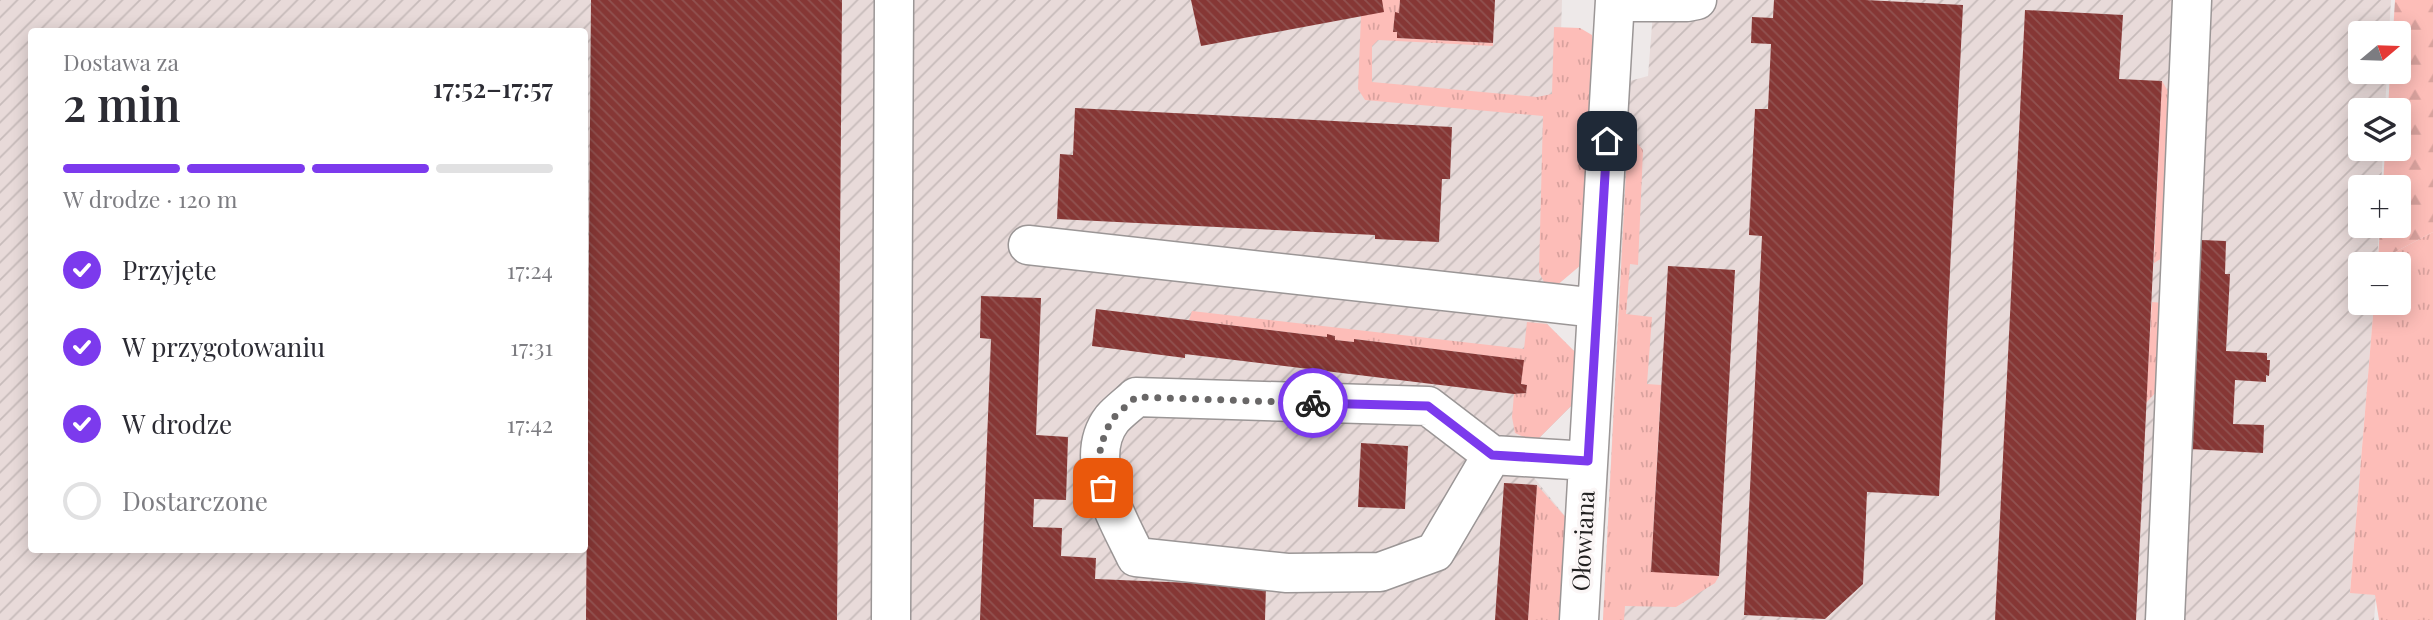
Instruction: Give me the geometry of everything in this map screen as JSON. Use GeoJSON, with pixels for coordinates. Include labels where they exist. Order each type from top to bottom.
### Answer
{"type":"FeatureCollection","features":[{"type":"Feature","properties":{"kind":"street"},"geometry":{"type":"LineString","coordinates":[[891,620],[894,0]]}},
{"type":"Feature","properties":{"kind":"street"},"geometry":{"type":"LineString","coordinates":[[1615,1],[1697,0]]}},
{"type":"Feature","properties":{"kind":"street"},"geometry":{"type":"LineString","coordinates":[[2165,620],[2192,0]]}},
{"type":"Feature","properties":{"kind":"street","name":"Ołowiana"},"geometry":{"type":"LineString","coordinates":[[1579,620],[1615,1]]}},
{"type":"Feature","properties":{"kind":"street"},"geometry":{"type":"LineString","coordinates":[[1028,245],[1597,308]]}},
{"type":"Feature","properties":{"kind":"street"},"geometry":{"type":"LineString","coordinates":[[1492,455],[1435,552],[1381,572],[1287,573],[1136,557],[1103,488],[1100,447],[1111,420],[1136,397],[1428,406],[1492,455],[1588,461]]}},
{"type":"Feature","properties":{"kind":"shaded area"},"geometry":{"type":"Polygon","coordinates":[[[0,0],[1562,0],[1559,102],[1582,264],[1549,292],[1547,324],[1577,354],[1574,403],[1535,442],[1531,474],[1569,521],[1563,620],[0,620],[0,0]]]}},
{"type":"Feature","properties":{"kind":"shaded area"},"geometry":{"type":"Polygon","coordinates":[[[1654,0],[2391,0],[2390,21],[2348,21],[2348,84],[2386,84],[2386,98],[2348,98],[2348,161],[2382,161],[2382,175],[2348,175],[2348,238],[2378,238],[2378,252],[2348,252],[2348,315],[2373,315],[2350,592],[2376,595],[2374,620],[1603,620],[1630,81],[1648,76],[1654,0]]]}},
{"type":"Feature","properties":{"kind":"green space"},"geometry":{"type":"Polygon","coordinates":[[[1382,0],[1400,0],[1393,31],[1397,32],[1397,38],[1493,43],[1493,46],[1378,40],[1372,46],[1372,82],[1537,97],[1552,94],[1554,27],[1580,28],[1592,35],[1594,54],[1582,264],[1549,292],[1539,272],[1543,116],[1365,100],[1358,89],[1361,16],[1382,0]]]}},
{"type":"Feature","properties":{"kind":"green space"},"geometry":{"type":"Polygon","coordinates":[[[2395,0],[2433,0],[2433,232],[2395,252],[2379,252],[2379,238],[2411,238],[2411,175],[2384,175],[2384,161],[2411,161],[2411,98],[2389,98],[2389,84],[2412,84],[2412,21],[2394,21],[2395,0]]]}},
{"type":"Feature","properties":{"kind":"green space"},"geometry":{"type":"Polygon","coordinates":[[[2162,81],[2172,98],[2162,258],[2154,263],[2162,81]]]}},
{"type":"Feature","properties":{"kind":"green space"},"geometry":{"type":"Polygon","coordinates":[[[1628,133],[1643,150],[1638,265],[1630,264],[1626,314],[1652,317],[1647,384],[1661,385],[1651,571],[1719,576],[1715,583],[1676,607],[1625,606],[1624,620],[1603,620],[1628,133]]]}},
{"type":"Feature","properties":{"kind":"green space"},"geometry":{"type":"Polygon","coordinates":[[[2433,232],[2433,620],[2379,620],[2375,595],[2350,593],[2373,315],[2411,315],[2411,252],[2395,252],[2433,232]]]}},
{"type":"Feature","properties":{"kind":"green space"},"geometry":{"type":"Polygon","coordinates":[[[2152,302],[2163,303],[2158,390],[2146,403],[2152,302]]]}},
{"type":"Feature","properties":{"kind":"green space"},"geometry":{"type":"Polygon","coordinates":[[[1192,311],[1524,349],[1527,322],[1547,324],[1577,354],[1574,403],[1535,442],[1515,433],[1512,417],[1514,394],[1526,393],[1527,385],[1521,384],[1523,360],[1355,339],[1354,342],[1335,340],[1335,336],[1189,320],[1192,311]]]}},
{"type":"Feature","properties":{"kind":"green space"},"geometry":{"type":"Polygon","coordinates":[[[1537,485],[1569,521],[1563,620],[1528,620],[1537,485]]]}},
{"type":"Feature","properties":{"kind":"building"},"geometry":{"type":"Polygon","coordinates":[[[591,0],[842,0],[837,620],[586,620],[591,0]]]}},
{"type":"Feature","properties":{"kind":"building"},"geometry":{"type":"Polygon","coordinates":[[[1191,0],[1382,0],[1384,12],[1201,46],[1191,0]]]}},
{"type":"Feature","properties":{"kind":"building"},"geometry":{"type":"Polygon","coordinates":[[[1400,0],[1495,0],[1493,43],[1397,38],[1397,32],[1393,32],[1395,12],[1399,13],[1400,0]]]}},
{"type":"Feature","properties":{"kind":"building"},"geometry":{"type":"Polygon","coordinates":[[[1774,0],[1865,0],[1963,5],[1939,496],[1867,492],[1863,584],[1825,619],[1744,615],[1762,236],[1749,235],[1755,109],[1768,109],[1771,44],[1751,43],[1752,17],[1773,18],[1774,0]]]}},
{"type":"Feature","properties":{"kind":"building"},"geometry":{"type":"Polygon","coordinates":[[[2025,10],[2123,15],[2119,79],[2162,81],[2136,620],[1995,620],[2025,10]]]}},
{"type":"Feature","properties":{"kind":"building"},"geometry":{"type":"Polygon","coordinates":[[[1075,108],[1452,127],[1450,179],[1442,179],[1439,242],[1375,239],[1375,235],[1057,219],[1060,154],[1073,155],[1075,108]]]}},
{"type":"Feature","properties":{"kind":"building"},"geometry":{"type":"Polygon","coordinates":[[[2201,240],[2226,241],[2225,274],[2230,274],[2226,351],[2267,353],[2267,360],[2270,360],[2266,382],[2235,380],[2233,424],[2264,425],[2263,453],[2190,449],[2201,240]]]}},
{"type":"Feature","properties":{"kind":"building"},"geometry":{"type":"Polygon","coordinates":[[[1668,266],[1735,270],[1719,576],[1651,572],[1668,266]]]}},
{"type":"Feature","properties":{"kind":"building"},"geometry":{"type":"Polygon","coordinates":[[[981,296],[1041,298],[1036,435],[1068,437],[1066,500],[1034,499],[1033,527],[1062,528],[1061,556],[1096,558],[1095,579],[1266,586],[1265,620],[980,620],[991,339],[980,338],[981,296]]]}},
{"type":"Feature","properties":{"kind":"building"},"geometry":{"type":"Polygon","coordinates":[[[1096,309],[1327,337],[1327,334],[1335,336],[1335,340],[1354,342],[1354,339],[1524,360],[1521,384],[1527,385],[1526,393],[1514,394],[1185,354],[1185,358],[1092,346],[1096,309]]]}},
{"type":"Feature","properties":{"kind":"building"},"geometry":{"type":"Polygon","coordinates":[[[1361,443],[1408,446],[1405,509],[1358,507],[1361,443]]]}},
{"type":"Feature","properties":{"kind":"building"},"geometry":{"type":"Polygon","coordinates":[[[1504,483],[1537,485],[1528,620],[1495,620],[1504,483]]]}},
{"type":"Feature","properties":{"kind":"way so far"},"geometry":{"type":"LineString","coordinates":[[1103,488],[1100,447],[1111,420],[1136,397],[1313,403]]}},
{"type":"Feature","properties":{"kind":"route"},"geometry":{"type":"LineString","coordinates":[[1313,403],[1428,406],[1492,455],[1588,461],[1607,141]]}}]}
